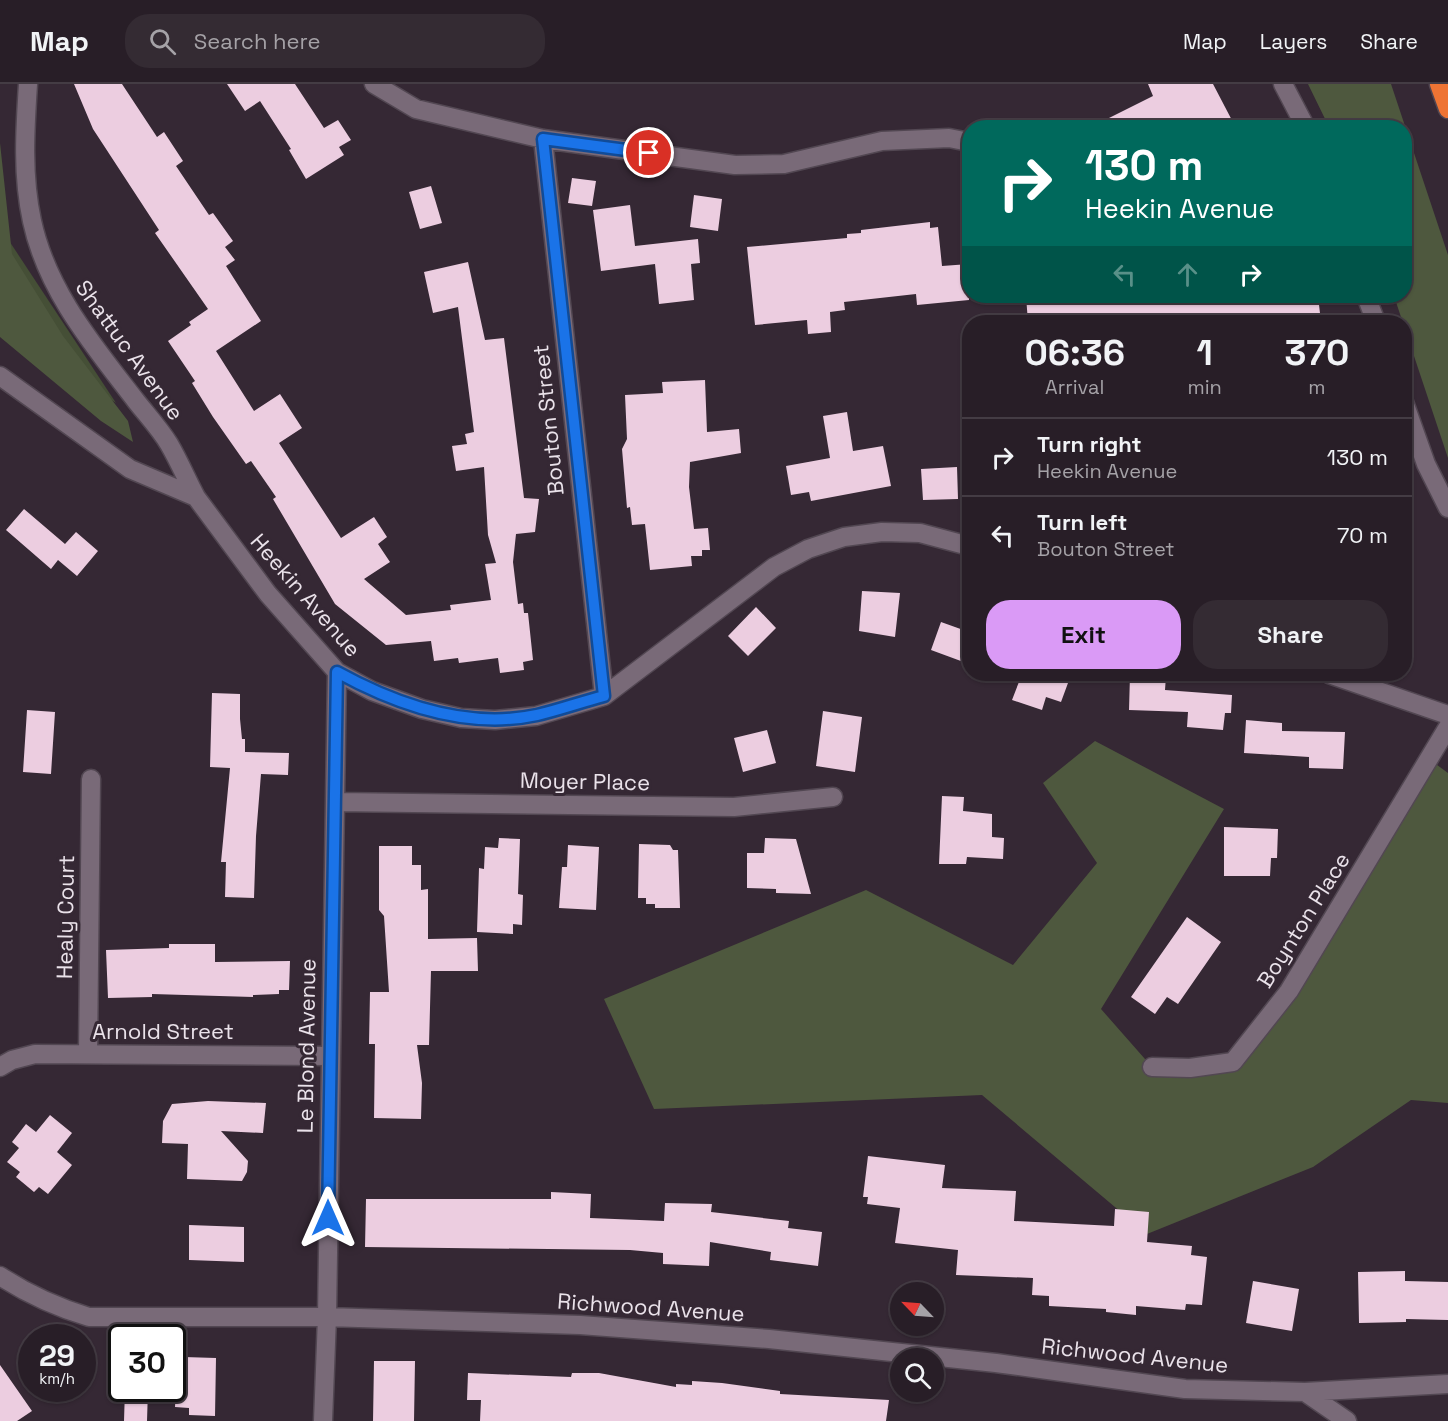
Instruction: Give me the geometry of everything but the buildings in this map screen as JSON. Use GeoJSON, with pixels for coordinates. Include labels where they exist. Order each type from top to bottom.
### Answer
{"type":"FeatureCollection","features":[{"type":"Feature","properties":{"kind":"highway"},"geometry":{"type":"LineString","coordinates":[[1439,84],[1448,110]]}},
{"type":"Feature","properties":{"kind":"street","name":"Shattuc Avenue"},"geometry":{"type":"LineString","coordinates":[[28,84],[24,145],[26,183],[32,222],[43,259],[59,294],[79,327],[169,444],[196,497]]}},
{"type":"Feature","properties":{"kind":"street"},"geometry":{"type":"LineString","coordinates":[[374,84],[416,110],[543,139],[735,165],[784,165],[882,141],[949,138],[962,141]]}},
{"type":"Feature","properties":{"kind":"street"},"geometry":{"type":"LineString","coordinates":[[1283,84],[1302,120]]}},
{"type":"Feature","properties":{"kind":"street","name":"Bouton Street"},"geometry":{"type":"LineString","coordinates":[[543,139],[604,696]]}},
{"type":"Feature","properties":{"kind":"street"},"geometry":{"type":"LineString","coordinates":[[0,376],[130,469],[196,497]]}},
{"type":"Feature","properties":{"kind":"street"},"geometry":{"type":"LineString","coordinates":[[1412,425],[1426,464],[1448,508]]}},
{"type":"Feature","properties":{"kind":"street","name":"Heekin Avenue"},"geometry":{"type":"LineString","coordinates":[[196,497],[268,594],[337,672],[382,695],[422,710],[461,718],[495,720],[536,716],[604,696],[774,567],[808,549],[844,537],[882,532],[920,533],[962,544]]}},
{"type":"Feature","properties":{"kind":"street","name":"Le Blond Avenue"},"geometry":{"type":"LineString","coordinates":[[323,1421],[327,1317],[329,1056],[337,672]]}},
{"type":"Feature","properties":{"kind":"street"},"geometry":{"type":"LineString","coordinates":[[1361,681],[1448,715]]}},
{"type":"Feature","properties":{"kind":"street","name":"Boynton Place"},"geometry":{"type":"LineString","coordinates":[[1152,1067],[1190,1068],[1233,1062],[1289,991],[1448,727]]}},
{"type":"Feature","properties":{"kind":"street","name":"Healy Court"},"geometry":{"type":"LineString","coordinates":[[88,1054],[91,780]]}},
{"type":"Feature","properties":{"kind":"street","name":"Moyer Place"},"geometry":{"type":"LineString","coordinates":[[336,802],[734,807],[833,797]]}},
{"type":"Feature","properties":{"kind":"street","name":"Arnold Street"},"geometry":{"type":"LineString","coordinates":[[0,1067],[12,1059],[34,1054],[329,1056]]}},
{"type":"Feature","properties":{"kind":"street","name":"Richwood Avenue"},"geometry":{"type":"LineString","coordinates":[[0,1276],[25,1293],[56,1307],[89,1317],[327,1317],[580,1325],[769,1339],[996,1363],[1185,1389],[1305,1392],[1448,1384]]}},
{"type":"Feature","properties":{"kind":"street"},"geometry":{"type":"LineString","coordinates":[[1305,1392],[1347,1421]]}},
{"type":"Feature","properties":{"kind":"green space"},"geometry":{"type":"Polygon","coordinates":[[[1308,84],[1391,84],[1403,120],[1326,120],[1308,84]]]}},
{"type":"Feature","properties":{"kind":"green space"},"geometry":{"type":"Polygon","coordinates":[[[0,143],[12,254],[63,336],[128,421],[133,442],[101,421],[0,337],[0,143]]]}},
{"type":"Feature","properties":{"kind":"green space"},"geometry":{"type":"Polygon","coordinates":[[[1412,147],[1448,255],[1448,458],[1412,350],[1412,315],[1400,315],[1396,303],[1412,303],[1412,147]]]}},
{"type":"Feature","properties":{"kind":"green space"},"geometry":{"type":"Polygon","coordinates":[[[0,227],[116,403],[0,327],[0,227]]]}},
{"type":"Feature","properties":{"kind":"green space"},"geometry":{"type":"Polygon","coordinates":[[[1095,741],[1224,809],[1101,1009],[1152,1067],[1233,1062],[1429,759],[1448,773],[1448,1103],[1411,1100],[1313,1167],[1147,1234],[982,1095],[654,1109],[604,999],[866,890],[1013,965],[1097,863],[1043,783],[1095,741]]]}},
{"type":"Feature","properties":{"kind":"route"},"geometry":{"type":"LineString","coordinates":[[328,1218],[337,672],[372,691],[422,710],[461,718],[495,720],[536,716],[604,696],[579,487],[543,139],[649,153]]}}]}
